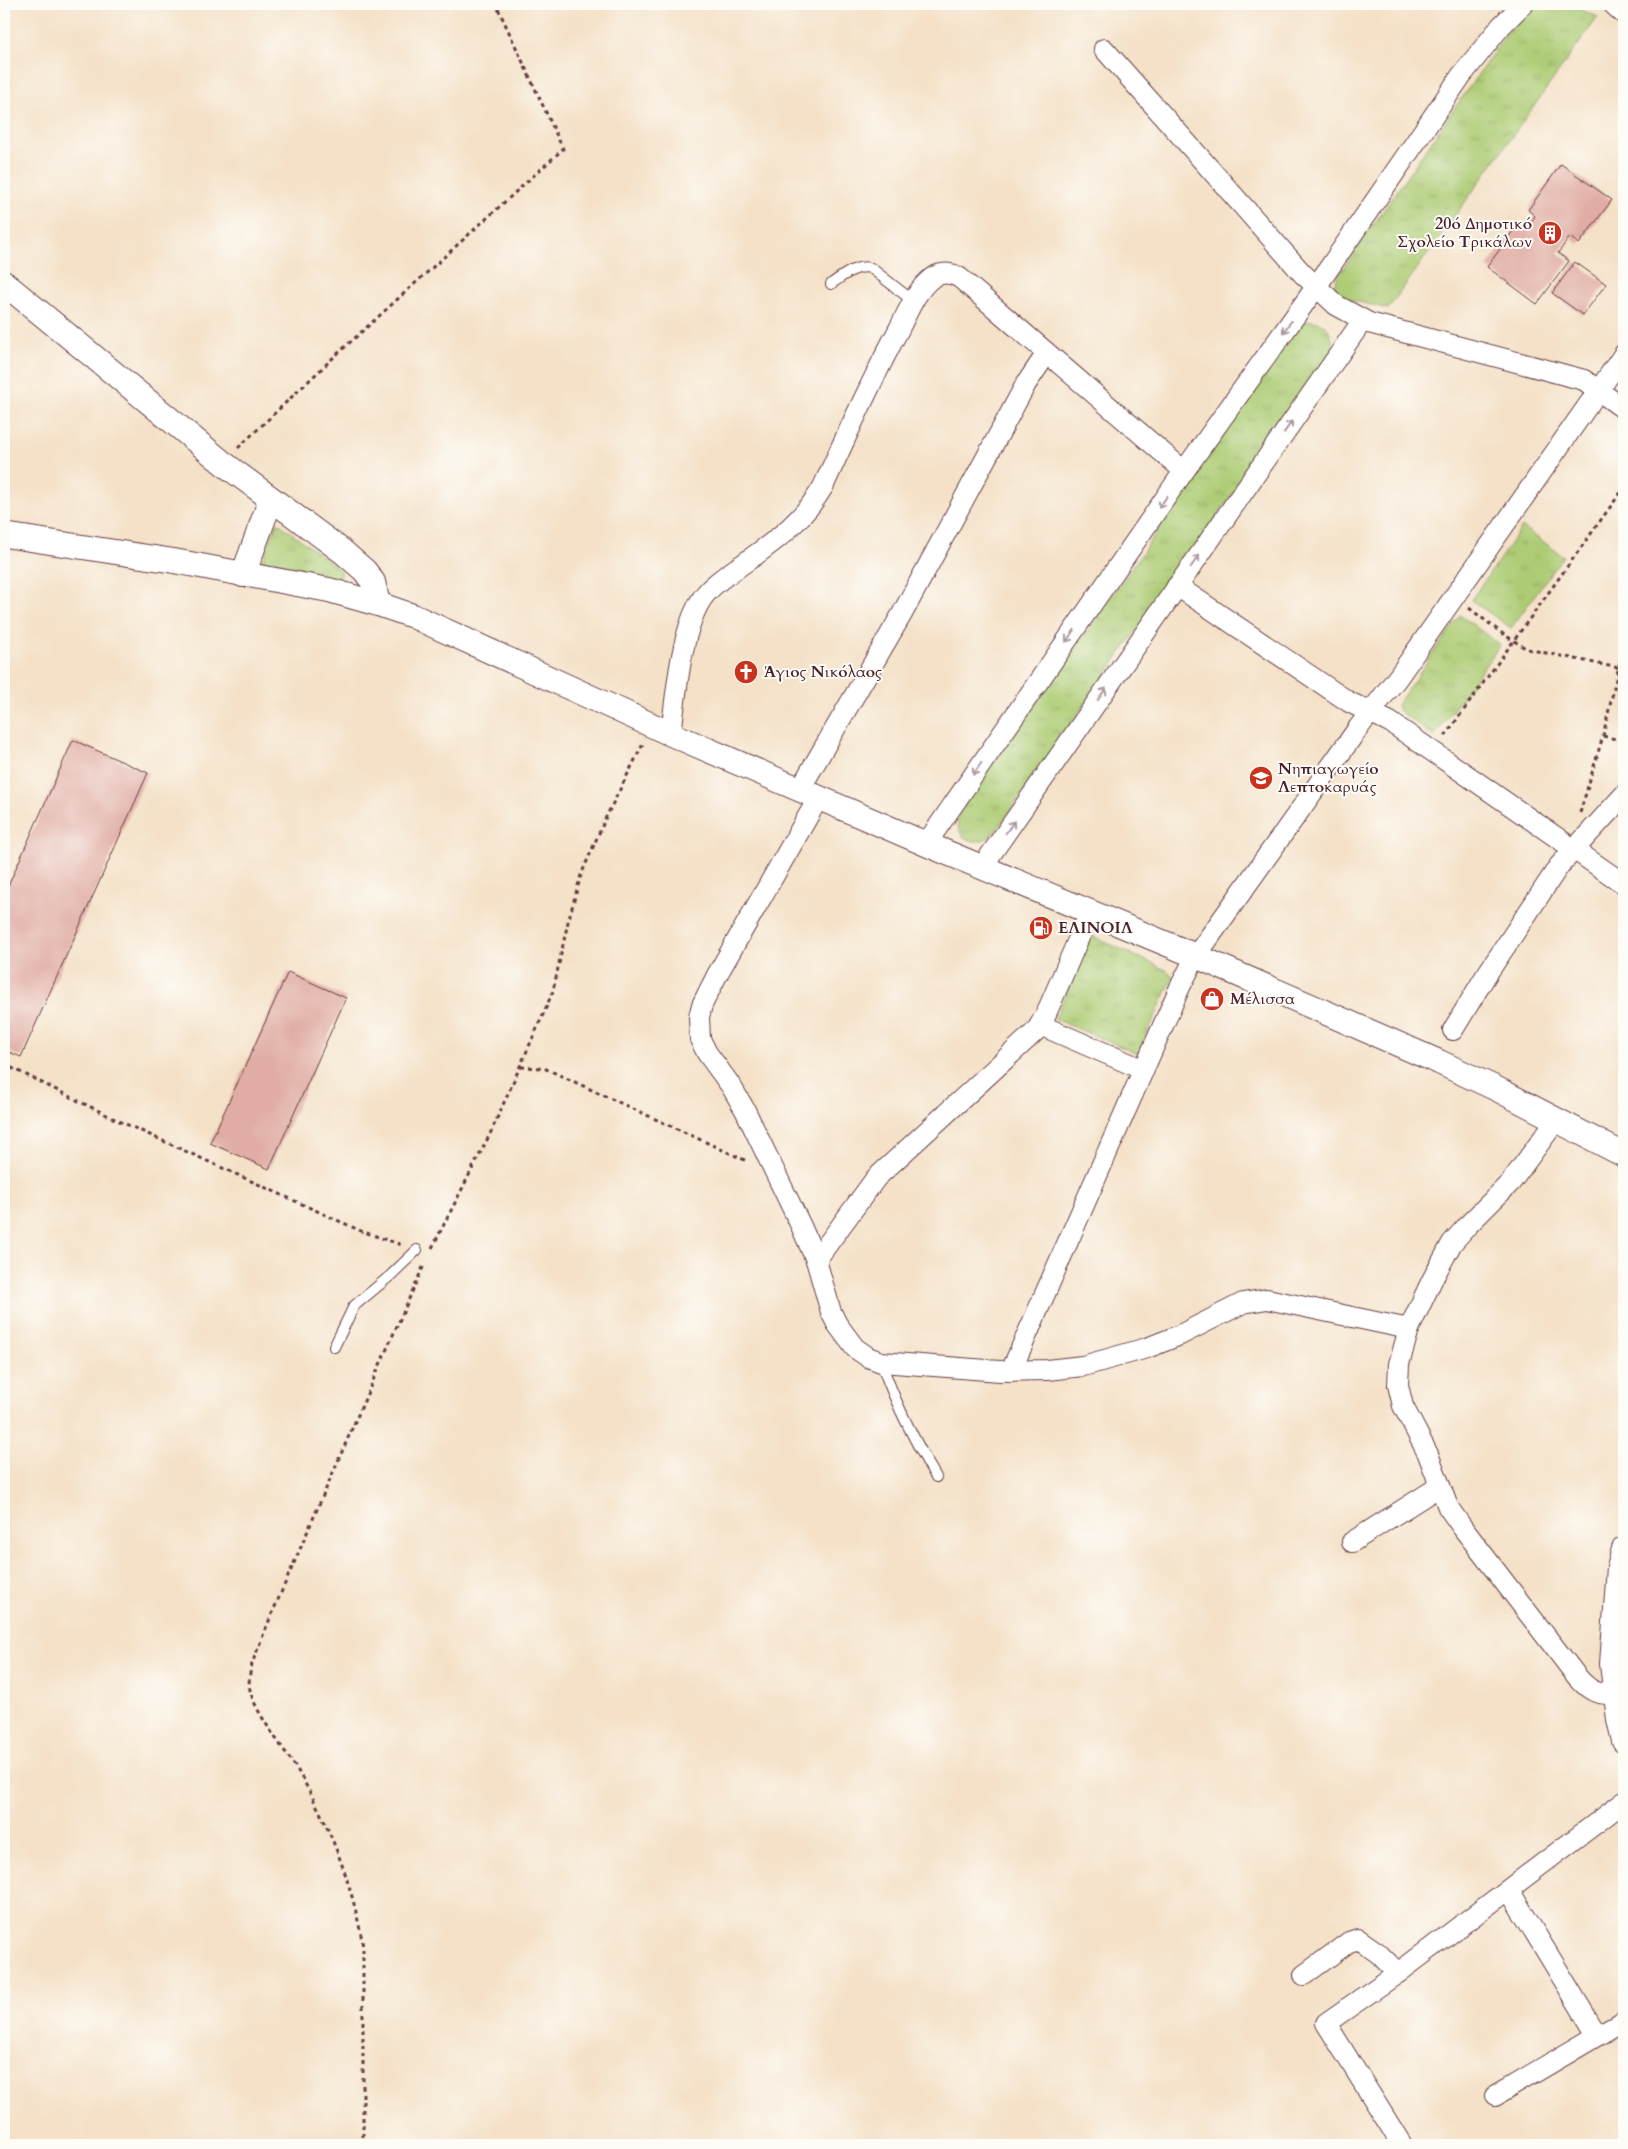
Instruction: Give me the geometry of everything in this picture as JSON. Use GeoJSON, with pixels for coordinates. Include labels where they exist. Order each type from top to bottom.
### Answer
{"type":"FeatureCollection","features":[{"type":"Feature","properties":{"kind":"street"},"geometry":{"type":"LineString","coordinates":[[926,844],[1184,471],[1316,288],[1461,76],[1501,26],[1523,4]]}},
{"type":"Feature","properties":{"kind":"street"},"geometry":{"type":"LineString","coordinates":[[1613,4],[1624,14]]}},
{"type":"Feature","properties":{"kind":"street"},"geometry":{"type":"LineString","coordinates":[[1104,49],[1316,288],[1336,305],[1363,320],[1578,378],[1599,390],[1624,409]]}},
{"type":"Feature","properties":{"kind":"street"},"geometry":{"type":"LineString","coordinates":[[662,729],[698,604],[715,584],[790,528],[816,499],[823,488],[871,380],[914,301],[930,279],[945,273],[953,274],[1184,471]]}},
{"type":"Feature","properties":{"kind":"street"},"geometry":{"type":"LineString","coordinates":[[4,283],[223,462],[342,551],[365,571],[373,582],[378,604]]}},
{"type":"Feature","properties":{"kind":"street"},"geometry":{"type":"LineString","coordinates":[[982,867],[1363,320]]}},
{"type":"Feature","properties":{"kind":"street"},"geometry":{"type":"LineString","coordinates":[[1047,353],[1026,384],[902,614],[702,1005],[698,1027],[702,1044],[744,1110],[816,1260],[831,1312],[837,1324],[855,1348],[868,1357],[881,1362],[1011,1371],[1083,1366],[1119,1357],[1180,1335],[1243,1303],[1262,1299],[1281,1301],[1409,1329]]}},
{"type":"Feature","properties":{"kind":"street"},"geometry":{"type":"LineString","coordinates":[[1011,1371],[1180,987],[1196,956],[1353,735],[1372,712],[1455,597],[1624,354]]}},
{"type":"Feature","properties":{"kind":"street"},"geometry":{"type":"LineString","coordinates":[[243,575],[271,499]]}},
{"type":"Feature","properties":{"kind":"street"},"geometry":{"type":"LineString","coordinates":[[4,535],[174,561],[329,590],[413,616],[662,729],[926,844],[1196,956],[1439,1062],[1557,1119],[1624,1155]]}},
{"type":"Feature","properties":{"kind":"street"},"geometry":{"type":"LineString","coordinates":[[1177,586],[1334,692],[1356,706],[1390,722],[1624,884]]}},
{"type":"Feature","properties":{"kind":"street"},"geometry":{"type":"LineString","coordinates":[[1453,1030],[1540,893],[1573,849],[1624,795]]}},
{"type":"Feature","properties":{"kind":"street"},"geometry":{"type":"LineString","coordinates":[[816,1260],[876,1178],[1021,1046],[1040,1025],[1090,912]]}},
{"type":"Feature","properties":{"kind":"street"},"geometry":{"type":"LineString","coordinates":[[1040,1025],[1144,1070]]}},
{"type":"Feature","properties":{"kind":"street"},"geometry":{"type":"LineString","coordinates":[[1557,1119],[1511,1182],[1452,1243],[1409,1329],[1399,1364],[1399,1396],[1428,1454],[1448,1507],[1462,1527],[1578,1678],[1593,1692],[1605,1695],[1616,1693]]}},
{"type":"Feature","properties":{"kind":"street"},"geometry":{"type":"LineString","coordinates":[[1352,1542],[1440,1486]]}},
{"type":"Feature","properties":{"kind":"street"},"geometry":{"type":"LineString","coordinates":[[1624,1549],[1619,1567],[1612,1656],[1624,1741]]}},
{"type":"Feature","properties":{"kind":"street"},"geometry":{"type":"LineString","coordinates":[[1402,2145],[1326,2024],[1398,1973],[1624,1802]]}},
{"type":"Feature","properties":{"kind":"street"},"geometry":{"type":"LineString","coordinates":[[1509,1890],[1597,2035]]}},
{"type":"Feature","properties":{"kind":"street"},"geometry":{"type":"LineString","coordinates":[[1304,1975],[1349,1942],[1358,1939],[1378,1953],[1398,1973]]}},
{"type":"Feature","properties":{"kind":"street"},"geometry":{"type":"LineString","coordinates":[[1495,2096],[1624,2020]]}},
{"type":"Feature","properties":{"kind":"lane"},"geometry":{"type":"LineString","coordinates":[[831,284],[859,267],[871,268],[914,301]]}},
{"type":"Feature","properties":{"kind":"lane"},"geometry":{"type":"LineString","coordinates":[[334,1347],[354,1306],[417,1250]]}},
{"type":"Feature","properties":{"kind":"lane"},"geometry":{"type":"LineString","coordinates":[[881,1362],[892,1394],[908,1428],[936,1477]]}},
{"type":"Feature","properties":{"kind":"path"},"geometry":{"type":"LineString","coordinates":[[223,462],[335,356],[562,150],[496,4]]}},
{"type":"Feature","properties":{"kind":"path"},"geometry":{"type":"LineString","coordinates":[[1433,753],[1624,488]]}},
{"type":"Feature","properties":{"kind":"path"},"geometry":{"type":"LineString","coordinates":[[1455,597],[1513,642],[1537,652],[1619,668]]}},
{"type":"Feature","properties":{"kind":"path"},"geometry":{"type":"LineString","coordinates":[[1573,849],[1581,808],[1603,736],[1624,644]]}},
{"type":"Feature","properties":{"kind":"path"},"geometry":{"type":"LineString","coordinates":[[363,2145],[363,1947],[354,1901],[336,1847],[322,1815],[292,1762],[256,1705],[249,1681],[252,1665],[429,1254],[490,1134],[553,991],[581,874],[606,817],[662,729]]}},
{"type":"Feature","properties":{"kind":"path"},"geometry":{"type":"LineString","coordinates":[[1603,736],[1624,741]]}},
{"type":"Feature","properties":{"kind":"path"},"geometry":{"type":"LineString","coordinates":[[4,1064],[117,1120],[361,1231],[429,1254]]}},
{"type":"Feature","properties":{"kind":"path"},"geometry":{"type":"LineString","coordinates":[[520,1067],[544,1068],[774,1174]]}},
{"type":"Feature","properties":{"kind":"green space"},"geometry":{"type":"Polygon","coordinates":[[[1541,4],[1566,4],[1598,17],[1388,309],[1331,295],[1337,277],[1512,26],[1541,4]]]}},
{"type":"Feature","properties":{"kind":"green space"},"geometry":{"type":"Polygon","coordinates":[[[1308,321],[1315,321],[1325,326],[1331,334],[1332,352],[996,831],[980,841],[966,838],[961,834],[958,827],[961,809],[1141,555],[1187,485],[1293,334],[1302,324],[1308,321]]]}},
{"type":"Feature","properties":{"kind":"green space"},"geometry":{"type":"Polygon","coordinates":[[[277,522],[334,565],[340,571],[341,577],[333,579],[261,564],[277,522]]]}},
{"type":"Feature","properties":{"kind":"green space"},"geometry":{"type":"Polygon","coordinates":[[[1522,527],[1563,556],[1511,628],[1471,600],[1522,527]]]}},
{"type":"Feature","properties":{"kind":"green space"},"geometry":{"type":"Polygon","coordinates":[[[1460,615],[1500,645],[1434,736],[1399,711],[1397,705],[1460,615]]]}},
{"type":"Feature","properties":{"kind":"green space"},"geometry":{"type":"Polygon","coordinates":[[[1092,936],[1168,971],[1173,977],[1138,1054],[1055,1019],[1089,937],[1092,936]]]}},
{"type":"Feature","properties":{"kind":"building","name":"20ό Δημοτικό Σχολείο Τρικάλων"},"geometry":{"type":"Polygon","coordinates":[[[1561,164],[1612,200],[1579,244],[1570,237],[1558,253],[1569,261],[1537,304],[1487,267],[1518,224],[1526,229],[1535,216],[1528,210],[1561,164]]]}},
{"type":"Feature","properties":{"kind":"building"},"geometry":{"type":"Polygon","coordinates":[[[1575,262],[1606,284],[1583,315],[1552,293],[1575,262]]]}},
{"type":"Feature","properties":{"kind":"building"},"geometry":{"type":"Polygon","coordinates":[[[73,740],[148,773],[21,1057],[4,1050],[4,895],[73,740]]]}},
{"type":"Feature","properties":{"kind":"building"},"geometry":{"type":"Polygon","coordinates":[[[288,972],[346,998],[269,1169],[210,1143],[288,972]]]}},
{"type":"Feature","properties":{"kind":"place","name":"20ό Δημοτικό Σχολείο Τρικάλων"},"geometry":{"type":"Point","coordinates":[1550,233]}},
{"type":"Feature","properties":{"kind":"place","name":"Άγιος Νικόλαος"},"geometry":{"type":"Point","coordinates":[746,672]}},
{"type":"Feature","properties":{"kind":"place","name":"Νηπιαγωγείο Λεπτοκαρυάς"},"geometry":{"type":"Point","coordinates":[1261,778]}},
{"type":"Feature","properties":{"kind":"place","name":"ΕΛΙΝΟΙΛ"},"geometry":{"type":"Point","coordinates":[1041,928]}},
{"type":"Feature","properties":{"kind":"place","name":"Μέλισσα"},"geometry":{"type":"Point","coordinates":[1212,999]}}]}
